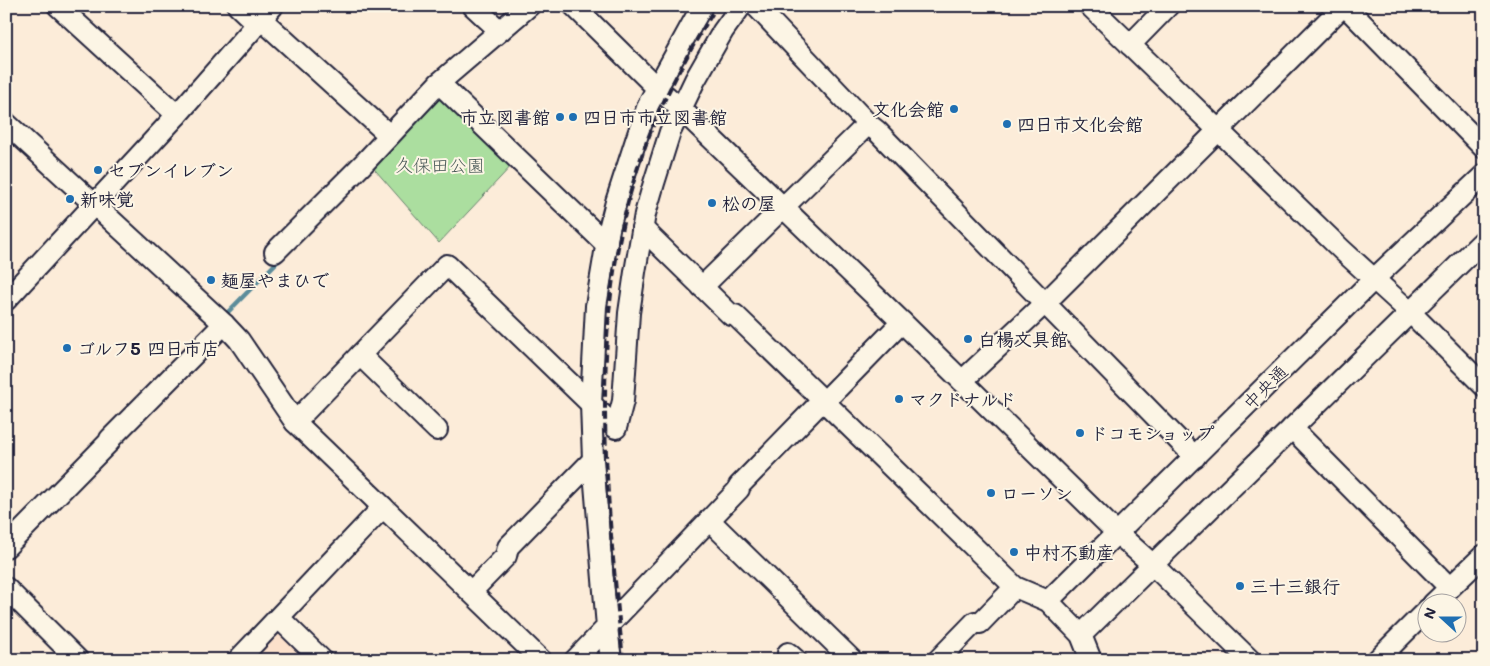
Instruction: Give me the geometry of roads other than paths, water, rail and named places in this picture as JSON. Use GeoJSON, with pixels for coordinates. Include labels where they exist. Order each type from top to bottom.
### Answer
{"type":"FeatureCollection","features":[{"type":"Feature","properties":{"kind":"street"},"geometry":{"type":"LineString","coordinates":[[58,6],[177,114]]}},
{"type":"Feature","properties":{"kind":"street"},"geometry":{"type":"LineString","coordinates":[[238,6],[264,16],[389,135]]}},
{"type":"Feature","properties":{"kind":"street"},"geometry":{"type":"LineString","coordinates":[[473,6],[500,31]]}},
{"type":"Feature","properties":{"kind":"street"},"geometry":{"type":"LineString","coordinates":[[275,252],[364,163],[389,135],[444,87],[500,31],[529,6]]}},
{"type":"Feature","properties":{"kind":"street"},"geometry":{"type":"LineString","coordinates":[[574,6],[1250,660]]}},
{"type":"Feature","properties":{"kind":"street"},"geometry":{"type":"LineString","coordinates":[[611,660],[593,460],[591,404],[596,306],[609,229],[648,105],[702,6]]}},
{"type":"Feature","properties":{"kind":"street"},"geometry":{"type":"LineString","coordinates":[[295,422],[447,265],[616,428],[623,401],[629,313],[642,228],[661,159],[670,132],[708,57],[741,6]]}},
{"type":"Feature","properties":{"kind":"street"},"geometry":{"type":"LineString","coordinates":[[756,6],[868,124],[877,131],[1194,457]]}},
{"type":"Feature","properties":{"kind":"street"},"geometry":{"type":"LineString","coordinates":[[1090,6],[1342,250],[1410,312],[1484,386]]}},
{"type":"Feature","properties":{"kind":"street"},"geometry":{"type":"LineString","coordinates":[[1130,45],[1168,6]]}},
{"type":"Feature","properties":{"kind":"street"},"geometry":{"type":"LineString","coordinates":[[962,381],[1045,303],[1344,6],[1484,148]]}},
{"type":"Feature","properties":{"kind":"street"},"geometry":{"type":"LineString","coordinates":[[6,300],[177,114],[264,16]]}},
{"type":"Feature","properties":{"kind":"street"},"geometry":{"type":"LineString","coordinates":[[444,87],[607,246]]}},
{"type":"Feature","properties":{"kind":"street"},"geometry":{"type":"LineString","coordinates":[[6,123],[224,324],[239,340],[295,422],[541,660]]}},
{"type":"Feature","properties":{"kind":"street"},"geometry":{"type":"LineString","coordinates":[[702,287],[868,124]]}},
{"type":"Feature","properties":{"kind":"street","name":"中央通"},"geometry":{"type":"LineString","coordinates":[[1048,601],[1374,279],[1484,174]]}},
{"type":"Feature","properties":{"kind":"street"},"geometry":{"type":"LineString","coordinates":[[642,228],[731,315],[735,315],[1015,587],[1048,601],[1081,635],[1091,660]]}},
{"type":"Feature","properties":{"kind":"street"},"geometry":{"type":"LineString","coordinates":[[1081,635],[1484,240]]}},
{"type":"Feature","properties":{"kind":"street"},"geometry":{"type":"LineString","coordinates":[[575,660],[739,489],[739,486],[902,322]]}},
{"type":"Feature","properties":{"kind":"street"},"geometry":{"type":"LineString","coordinates":[[6,547],[224,324]]}},
{"type":"Feature","properties":{"kind":"street"},"geometry":{"type":"LineString","coordinates":[[360,355],[438,430]]}},
{"type":"Feature","properties":{"kind":"street"},"geometry":{"type":"LineString","coordinates":[[1292,428],[1445,583],[1451,586]]}},
{"type":"Feature","properties":{"kind":"street"},"geometry":{"type":"LineString","coordinates":[[471,592],[506,556],[508,547],[593,460]]}},
{"type":"Feature","properties":{"kind":"street"},"geometry":{"type":"LineString","coordinates":[[238,660],[383,507]]}},
{"type":"Feature","properties":{"kind":"street"},"geometry":{"type":"LineString","coordinates":[[709,520],[852,660]]}},
{"type":"Feature","properties":{"kind":"street"},"geometry":{"type":"LineString","coordinates":[[1443,594],[1484,555]]}},
{"type":"Feature","properties":{"kind":"street"},"geometry":{"type":"LineString","coordinates":[[938,660],[975,622],[980,623],[1015,587]]}},
{"type":"Feature","properties":{"kind":"street"},"geometry":{"type":"LineString","coordinates":[[6,588],[78,660]]}},
{"type":"Feature","properties":{"kind":"street"},"geometry":{"type":"LineString","coordinates":[[279,618],[322,660]]}},
{"type":"Feature","properties":{"kind":"street"},"geometry":{"type":"LineString","coordinates":[[1377,660],[1418,619]]}},
{"type":"Feature","properties":{"kind":"waterway"},"geometry":{"type":"LineString","coordinates":[[226,314],[281,258]]}},
{"type":"Feature","properties":{"kind":"railway"},"geometry":{"type":"LineString","coordinates":[[623,660],[611,534],[605,407],[607,344],[613,281],[624,219],[648,138],[674,80],[717,6]]}},
{"type":"Feature","properties":{"kind":"place","name":"文化会館"},"geometry":{"type":"Point","coordinates":[954,109]}},
{"type":"Feature","properties":{"kind":"place","name":"市立図書館"},"geometry":{"type":"Point","coordinates":[560,117]}},
{"type":"Feature","properties":{"kind":"place","name":"四日市市立図書館"},"geometry":{"type":"Point","coordinates":[573,117]}},
{"type":"Feature","properties":{"kind":"place","name":"四日市文化会館"},"geometry":{"type":"Point","coordinates":[1007,124]}},
{"type":"Feature","properties":{"kind":"place","name":"セブンイレブン"},"geometry":{"type":"Point","coordinates":[98,170]}},
{"type":"Feature","properties":{"kind":"place","name":"新味覚"},"geometry":{"type":"Point","coordinates":[70,199]}},
{"type":"Feature","properties":{"kind":"place","name":"松の屋"},"geometry":{"type":"Point","coordinates":[712,203]}},
{"type":"Feature","properties":{"kind":"place","name":"麺屋やまひで"},"geometry":{"type":"Point","coordinates":[211,280]}},
{"type":"Feature","properties":{"kind":"place","name":"白楊文具館"},"geometry":{"type":"Point","coordinates":[968,339]}},
{"type":"Feature","properties":{"kind":"place","name":"ゴルフ5 四日市店"},"geometry":{"type":"Point","coordinates":[67,348]}},
{"type":"Feature","properties":{"kind":"place","name":"マクドナルド"},"geometry":{"type":"Point","coordinates":[899,399]}},
{"type":"Feature","properties":{"kind":"place","name":"ドコモショップ"},"geometry":{"type":"Point","coordinates":[1080,433]}},
{"type":"Feature","properties":{"kind":"place","name":"ローソン"},"geometry":{"type":"Point","coordinates":[991,493]}},
{"type":"Feature","properties":{"kind":"place","name":"中村不動産"},"geometry":{"type":"Point","coordinates":[1014,552]}},
{"type":"Feature","properties":{"kind":"place","name":"三十三銀行"},"geometry":{"type":"Point","coordinates":[1240,586]}},
{"type":"Feature","properties":{"kind":"park label","name":"久保田公園"},"geometry":{"type":"Point","coordinates":[440,165]}}]}
